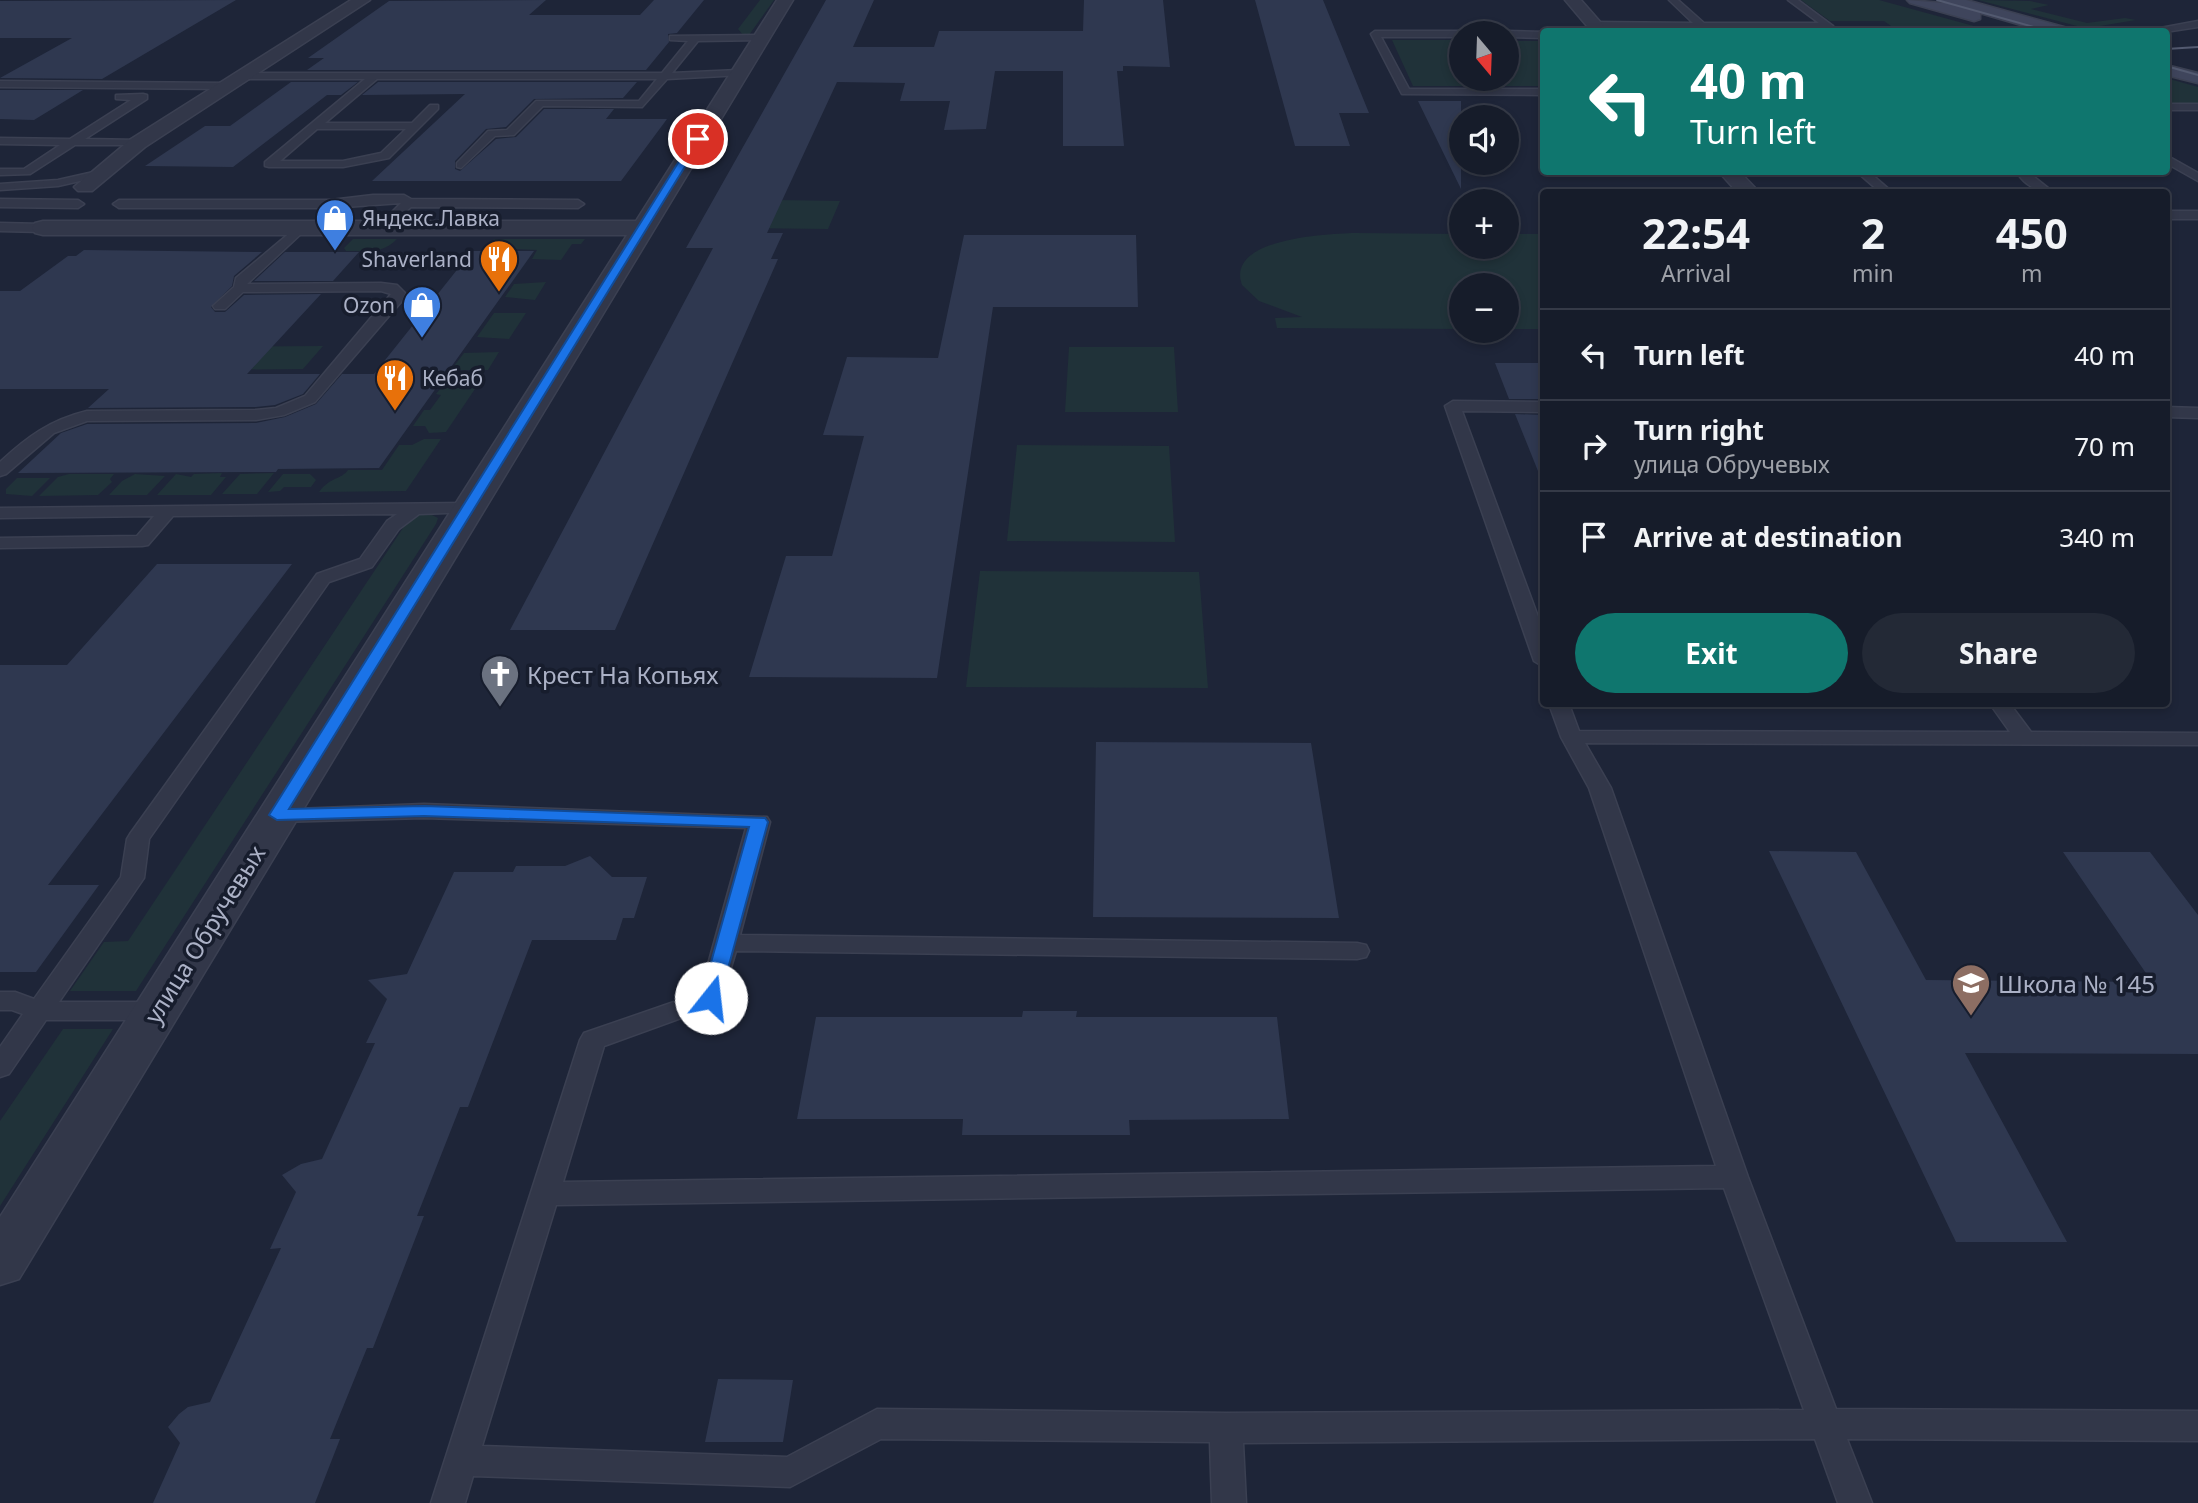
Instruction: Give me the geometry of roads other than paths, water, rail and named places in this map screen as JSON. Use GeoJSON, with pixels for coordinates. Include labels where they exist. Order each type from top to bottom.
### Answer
{"type":"FeatureCollection","features":[{"type":"Feature","properties":{"kind":"main road"},"geometry":{"type":"LineString","coordinates":[[1915,0],[2014,28]]}},
{"type":"Feature","properties":{"kind":"main road"},"geometry":{"type":"LineString","coordinates":[[1949,0],[2050,28]]}},
{"type":"Feature","properties":{"kind":"main road"},"geometry":{"type":"LineString","coordinates":[[2170,60],[2198,68]]}},
{"type":"Feature","properties":{"kind":"main road"},"geometry":{"type":"LineString","coordinates":[[2170,71],[2198,78]]}},
{"type":"Feature","properties":{"kind":"street"},"geometry":{"type":"LineString","coordinates":[[87,188],[138,143],[362,0]]}},
{"type":"Feature","properties":{"kind":"street","name":"улица Обручевых"},"geometry":{"type":"LineString","coordinates":[[0,1263],[785,0]]}},
{"type":"Feature","properties":{"kind":"street"},"geometry":{"type":"LineString","coordinates":[[1573,0],[1598,28]]}},
{"type":"Feature","properties":{"kind":"street"},"geometry":{"type":"LineString","coordinates":[[1732,175],[1745,189]]}},
{"type":"Feature","properties":{"kind":"street"},"geometry":{"type":"LineString","coordinates":[[43,228],[642,228]]}},
{"type":"Feature","properties":{"kind":"lane"},"geometry":{"type":"LineString","coordinates":[[1673,0],[1701,25]]}},
{"type":"Feature","properties":{"kind":"lane"},"geometry":{"type":"LineString","coordinates":[[1598,28],[1701,25],[1829,26],[1792,0]]}},
{"type":"Feature","properties":{"kind":"lane"},"geometry":{"type":"LineString","coordinates":[[2170,28],[2197,24]]}},
{"type":"Feature","properties":{"kind":"lane"},"geometry":{"type":"LineString","coordinates":[[1449,34],[1375,34],[1406,92],[1540,92]]}},
{"type":"Feature","properties":{"kind":"lane"},"geometry":{"type":"LineString","coordinates":[[1519,34],[1540,35]]}},
{"type":"Feature","properties":{"kind":"lane"},"geometry":{"type":"LineString","coordinates":[[673,38],[760,38]]}},
{"type":"Feature","properties":{"kind":"lane"},"geometry":{"type":"LineString","coordinates":[[461,165],[492,133],[510,134],[540,103],[642,104],[695,38]]}},
{"type":"Feature","properties":{"kind":"lane"},"geometry":{"type":"LineString","coordinates":[[245,76],[665,76],[739,73]]}},
{"type":"Feature","properties":{"kind":"lane"},"geometry":{"type":"LineString","coordinates":[[374,77],[270,164],[343,164],[385,156],[434,107]]}},
{"type":"Feature","properties":{"kind":"lane"},"geometry":{"type":"LineString","coordinates":[[0,84],[228,86]]}},
{"type":"Feature","properties":{"kind":"lane"},"geometry":{"type":"LineString","coordinates":[[0,172],[26,172],[143,97],[89,96]]}},
{"type":"Feature","properties":{"kind":"lane"},"geometry":{"type":"LineString","coordinates":[[2170,107],[2198,107]]}},
{"type":"Feature","properties":{"kind":"lane"},"geometry":{"type":"LineString","coordinates":[[317,126],[415,126]]}},
{"type":"Feature","properties":{"kind":"lane"},"geometry":{"type":"LineString","coordinates":[[3,143],[138,143]]}},
{"type":"Feature","properties":{"kind":"lane"},"geometry":{"type":"LineString","coordinates":[[2170,160],[2198,178]]}},
{"type":"Feature","properties":{"kind":"lane"},"geometry":{"type":"LineString","coordinates":[[1866,175],[1883,189]]}},
{"type":"Feature","properties":{"kind":"lane"},"geometry":{"type":"LineString","coordinates":[[2023,175],[2043,189]]}},
{"type":"Feature","properties":{"kind":"lane"},"geometry":{"type":"LineString","coordinates":[[0,187],[58,183],[87,188]]}},
{"type":"Feature","properties":{"kind":"lane"},"geometry":{"type":"LineString","coordinates":[[0,203],[87,188]]}},
{"type":"Feature","properties":{"kind":"lane"},"geometry":{"type":"LineString","coordinates":[[119,204],[331,204],[373,199],[404,199],[408,203],[578,204]]}},
{"type":"Feature","properties":{"kind":"lane"},"geometry":{"type":"LineString","coordinates":[[384,226],[408,203]]}},
{"type":"Feature","properties":{"kind":"lane"},"geometry":{"type":"LineString","coordinates":[[2170,215],[2198,215]]}},
{"type":"Feature","properties":{"kind":"lane"},"geometry":{"type":"LineString","coordinates":[[0,227],[43,228]]}},
{"type":"Feature","properties":{"kind":"lane"},"geometry":{"type":"LineString","coordinates":[[220,306],[240,288],[241,281],[298,230]]}},
{"type":"Feature","properties":{"kind":"lane"},"geometry":{"type":"LineString","coordinates":[[0,471],[51,426],[67,420],[87,416],[256,415],[299,405],[310,399],[396,299],[398,293],[392,288],[381,287],[240,288]]}},
{"type":"Feature","properties":{"kind":"lane"},"geometry":{"type":"LineString","coordinates":[[1540,407],[1453,406],[1540,650]]}},
{"type":"Feature","properties":{"kind":"lane"},"geometry":{"type":"LineString","coordinates":[[2170,412],[2198,413]]}},
{"type":"Feature","properties":{"kind":"lane"},"geometry":{"type":"LineString","coordinates":[[0,513],[467,508]]}},
{"type":"Feature","properties":{"kind":"lane"},"geometry":{"type":"LineString","coordinates":[[0,1067],[132,878],[138,839],[323,578],[366,563],[393,525],[414,509]]}},
{"type":"Feature","properties":{"kind":"lane"},"geometry":{"type":"LineString","coordinates":[[0,543],[142,541],[168,511]]}},
{"type":"Feature","properties":{"kind":"lane"},"geometry":{"type":"LineString","coordinates":[[1560,707],[1571,737],[1600,788],[1734,1177],[1855,1503]]}},
{"type":"Feature","properties":{"kind":"lane"},"geometry":{"type":"LineString","coordinates":[[2002,707],[2024,737]]}},
{"type":"Feature","properties":{"kind":"lane"},"geometry":{"type":"LineString","coordinates":[[1571,737],[2198,739]]}},
{"type":"Feature","properties":{"kind":"lane"},"geometry":{"type":"LineString","coordinates":[[277,815],[424,811],[759,822],[711,998],[593,1040],[449,1503]]}},
{"type":"Feature","properties":{"kind":"lane"},"geometry":{"type":"LineString","coordinates":[[726,943],[1357,951]]}},
{"type":"Feature","properties":{"kind":"lane"},"geometry":{"type":"LineString","coordinates":[[0,1001],[15,1001],[39,1012],[156,1011]]}},
{"type":"Feature","properties":{"kind":"lane"},"geometry":{"type":"LineString","coordinates":[[544,1194],[1734,1177]]}},
{"type":"Feature","properties":{"kind":"lane"},"geometry":{"type":"LineString","coordinates":[[462,1460],[790,1472],[877,1424],[1226,1428],[1826,1424],[2198,1426]]}},
{"type":"Feature","properties":{"kind":"lane"},"geometry":{"type":"LineString","coordinates":[[1226,1428],[1229,1503]]}},
{"type":"Feature","properties":{"kind":"tram line"},"geometry":{"type":"LineString","coordinates":[[1937,0],[2038,28]]}},
{"type":"Feature","properties":{"kind":"tram line"},"geometry":{"type":"LineString","coordinates":[[2170,49],[2198,47]]}},
{"type":"Feature","properties":{"kind":"tram line"},"geometry":{"type":"LineString","coordinates":[[2170,67],[2198,75]]}},
{"type":"Feature","properties":{"kind":"place","name":"Яндекс.Лавка"},"geometry":{"type":"Point","coordinates":[335,252]}},
{"type":"Feature","properties":{"kind":"place","name":"Shaverland"},"geometry":{"type":"Point","coordinates":[499,293]}},
{"type":"Feature","properties":{"kind":"place","name":"Ozon"},"geometry":{"type":"Point","coordinates":[422,339]}},
{"type":"Feature","properties":{"kind":"place","name":"Кебаб"},"geometry":{"type":"Point","coordinates":[395,412]}},
{"type":"Feature","properties":{"kind":"place","name":"Крест На Копьях"},"geometry":{"type":"Point","coordinates":[500,708]}},
{"type":"Feature","properties":{"kind":"place","name":"Школа № 145"},"geometry":{"type":"Point","coordinates":[1971,1017]}}]}
